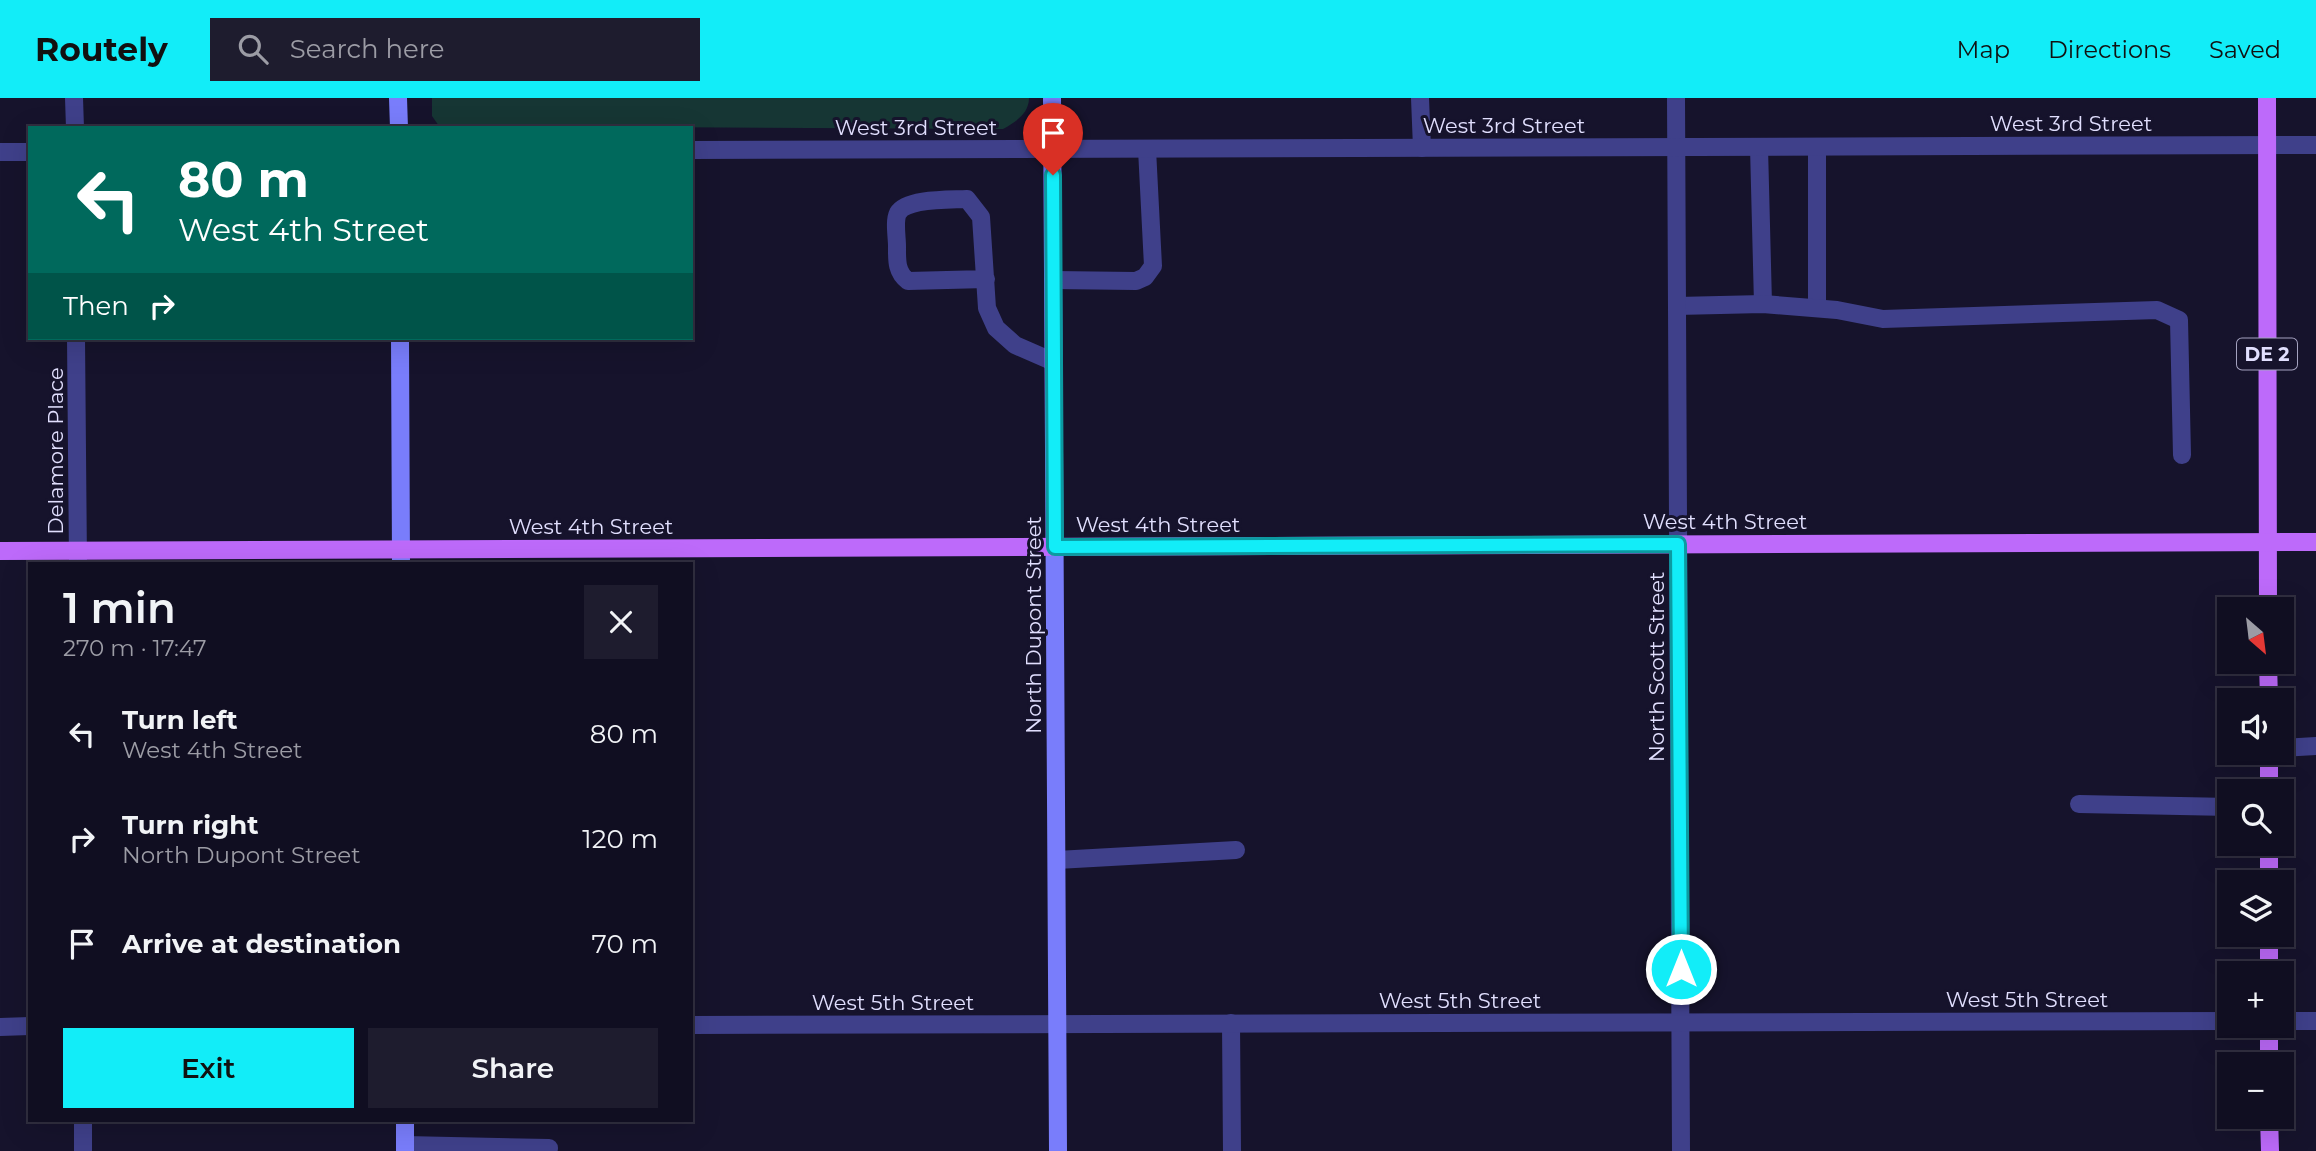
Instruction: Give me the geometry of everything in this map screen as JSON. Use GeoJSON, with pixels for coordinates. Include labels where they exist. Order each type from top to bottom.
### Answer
{"type":"FeatureCollection","features":[{"type":"Feature","properties":{"kind":"main road","name":"DE 2"},"geometry":{"type":"LineString","coordinates":[[2267,98],[2268,597]]}},
{"type":"Feature","properties":{"kind":"main road","name":"West 4th Street"},"geometry":{"type":"LineString","coordinates":[[0,551],[78,557],[401,556],[1055,547],[2316,542]]}},
{"type":"Feature","properties":{"kind":"main road"},"geometry":{"type":"LineString","coordinates":[[2269,1129],[2270,1151]]}},
{"type":"Feature","properties":{"kind":"street"},"geometry":{"type":"LineString","coordinates":[[74,98],[75,126]]}},
{"type":"Feature","properties":{"kind":"street"},"geometry":{"type":"LineString","coordinates":[[398,98],[399,126]]}},
{"type":"Feature","properties":{"kind":"street","name":"North Dupont Street"},"geometry":{"type":"LineString","coordinates":[[1052,98],[1058,1151]]}},
{"type":"Feature","properties":{"kind":"street"},"geometry":{"type":"LineString","coordinates":[[1420,98],[1422,148]]}},
{"type":"Feature","properties":{"kind":"street","name":"North Scott Street"},"geometry":{"type":"LineString","coordinates":[[1676,98],[1681,1151]]}},
{"type":"Feature","properties":{"kind":"street","name":"West 3rd Street"},"geometry":{"type":"LineString","coordinates":[[693,150],[2316,145]]}},
{"type":"Feature","properties":{"kind":"street"},"geometry":{"type":"LineString","coordinates":[[1759,147],[1763,304]]}},
{"type":"Feature","properties":{"kind":"street"},"geometry":{"type":"LineString","coordinates":[[1817,147],[1817,308]]}},
{"type":"Feature","properties":{"kind":"street"},"geometry":{"type":"LineString","coordinates":[[1053,280],[1136,281],[1145,277],[1153,266],[1147,149]]}},
{"type":"Feature","properties":{"kind":"street"},"geometry":{"type":"LineString","coordinates":[[0,152],[28,152]]}},
{"type":"Feature","properties":{"kind":"street"},"geometry":{"type":"LineString","coordinates":[[986,279],[908,281],[902,276],[897,263],[897,215],[904,207],[916,202],[967,199],[981,217],[986,279],[987,308],[996,328],[1015,345],[1054,362]]}},
{"type":"Feature","properties":{"kind":"street"},"geometry":{"type":"LineString","coordinates":[[1677,306],[1763,304],[1817,308],[1883,319],[2157,310],[2179,320],[2182,455]]}},
{"type":"Feature","properties":{"kind":"street","name":"Delamore Place"},"geometry":{"type":"LineString","coordinates":[[76,340],[78,557]]}},
{"type":"Feature","properties":{"kind":"street"},"geometry":{"type":"LineString","coordinates":[[400,340],[401,556]]}},
{"type":"Feature","properties":{"kind":"street"},"geometry":{"type":"LineString","coordinates":[[2294,747],[2316,746]]}},
{"type":"Feature","properties":{"kind":"street"},"geometry":{"type":"LineString","coordinates":[[2079,804],[2217,807]]}},
{"type":"Feature","properties":{"kind":"street"},"geometry":{"type":"LineString","coordinates":[[1057,860],[1236,850]]}},
{"type":"Feature","properties":{"kind":"street","name":"West 5th Street"},"geometry":{"type":"LineString","coordinates":[[693,1025],[2217,1021]]}},
{"type":"Feature","properties":{"kind":"street"},"geometry":{"type":"LineString","coordinates":[[2294,1021],[2316,1021]]}},
{"type":"Feature","properties":{"kind":"street"},"geometry":{"type":"LineString","coordinates":[[1231,1023],[1232,1151]]}},
{"type":"Feature","properties":{"kind":"street"},"geometry":{"type":"LineString","coordinates":[[0,1027],[28,1027]]}},
{"type":"Feature","properties":{"kind":"street"},"geometry":{"type":"LineString","coordinates":[[83,1122],[83,1151]]}},
{"type":"Feature","properties":{"kind":"street"},"geometry":{"type":"LineString","coordinates":[[405,1122],[405,1148],[549,1148]]}},
{"type":"Feature","properties":{"kind":"green space"},"geometry":{"type":"Polygon","coordinates":[[[432,98],[1029,98],[1024,113],[1003,129],[439,126],[432,116],[432,98]]]}},
{"type":"Feature","properties":{"kind":"route"},"geometry":{"type":"LineString","coordinates":[[1053,175],[1055,547],[1678,544],[1681,969]]}}]}
